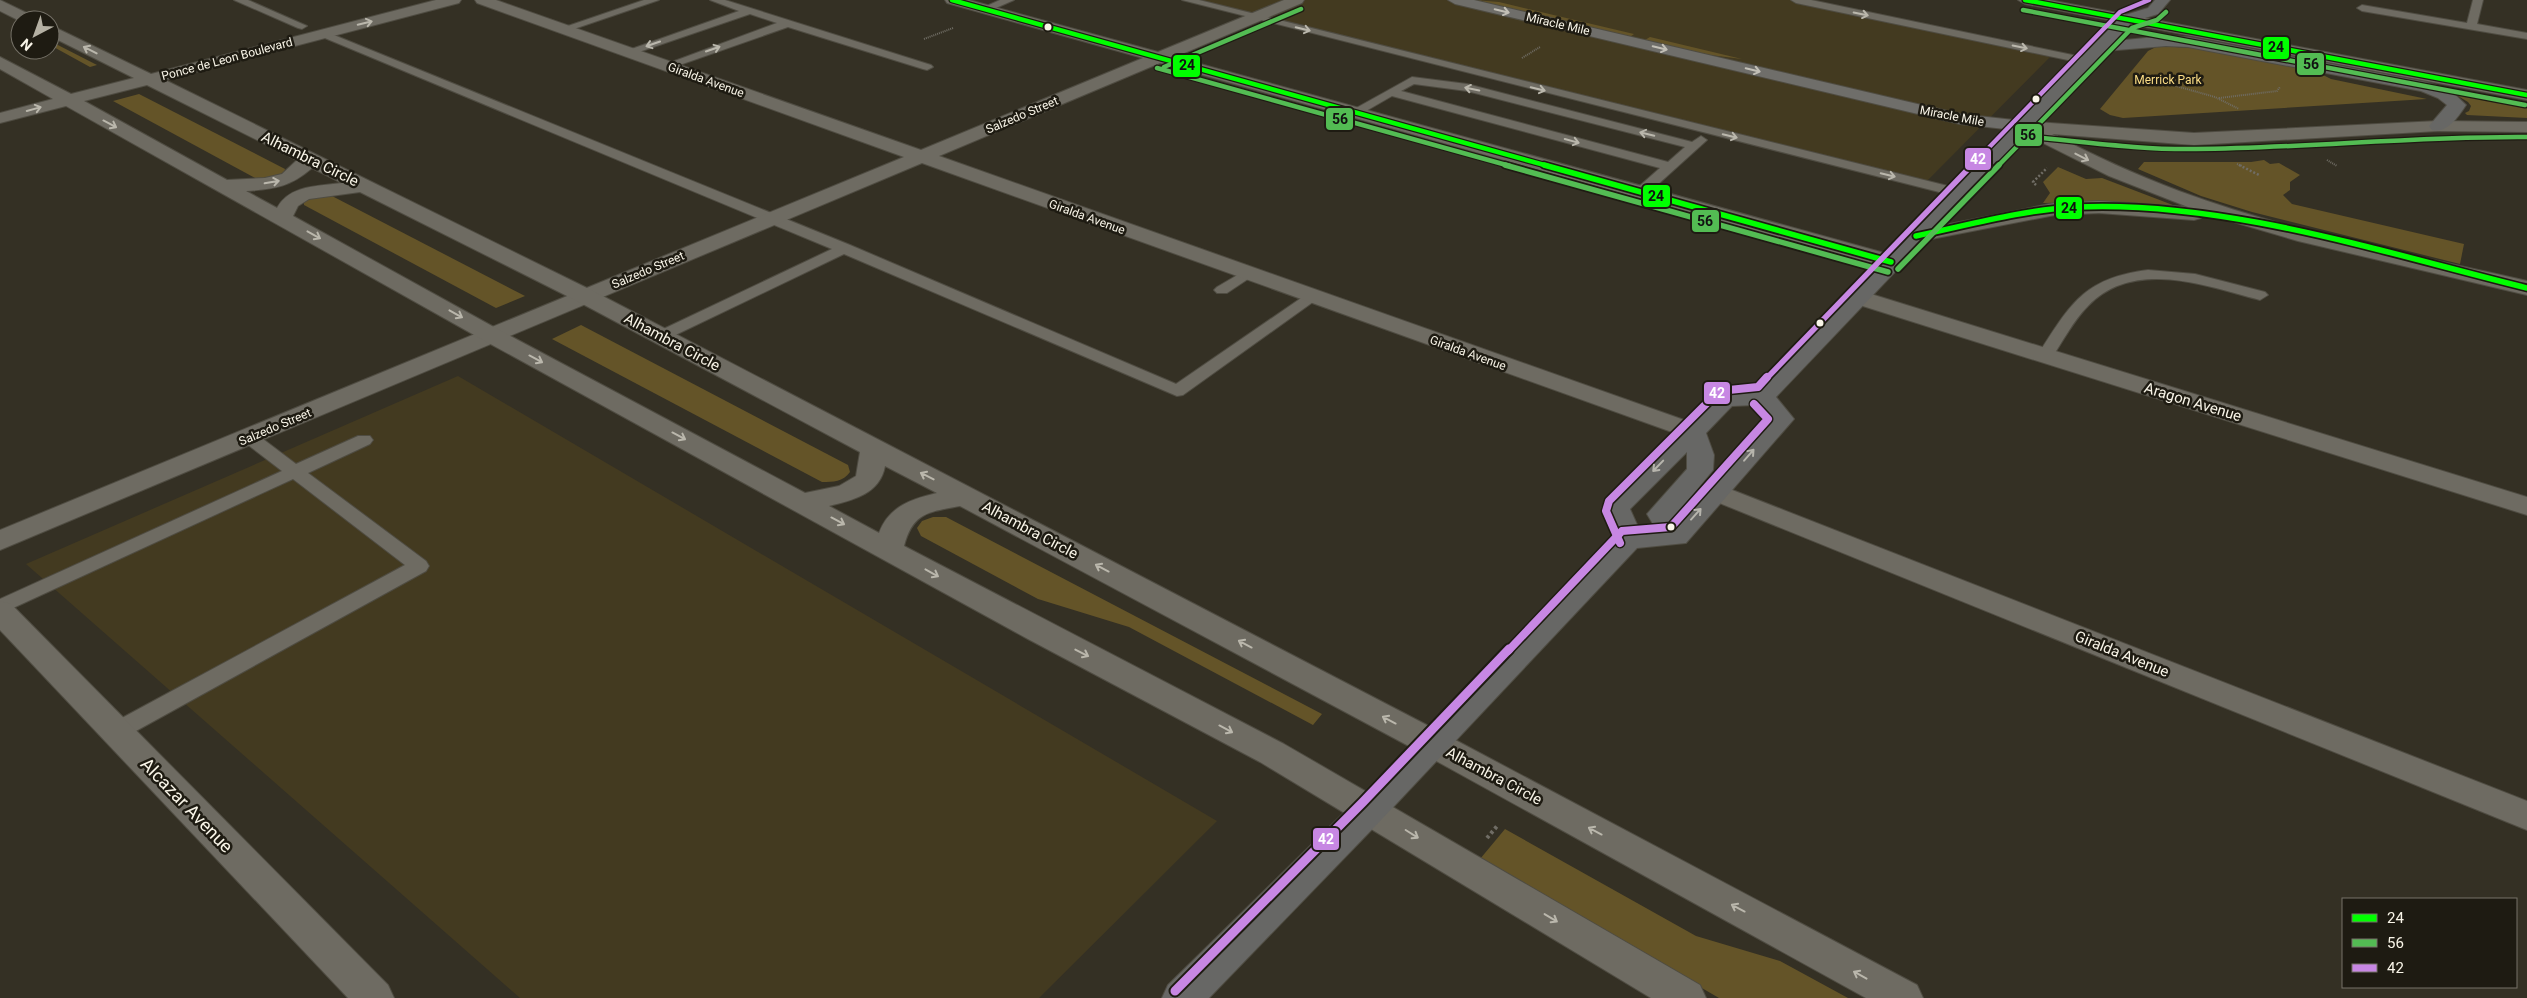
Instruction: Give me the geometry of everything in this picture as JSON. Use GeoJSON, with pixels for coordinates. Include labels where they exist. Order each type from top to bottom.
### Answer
{"type":"FeatureCollection","features":[{"type":"Feature","properties":{"kind":"main road","name":"Miracle Mile"},"geometry":{"type":"LineString","coordinates":[[1454,0],[1960,119],[2023,126]]}},
{"type":"Feature","properties":{"kind":"main road","name":"Miracle Mile"},"geometry":{"type":"LineString","coordinates":[[1509,0],[1974,107],[2023,126]]}},
{"type":"Feature","properties":{"kind":"main road"},"geometry":{"type":"LineString","coordinates":[[2119,0],[2115,4],[2127,19]]}},
{"type":"Feature","properties":{"kind":"main road"},"geometry":{"type":"LineString","coordinates":[[1629,538],[1616,508],[1725,399],[1762,398],[2127,19],[2153,11],[2163,0]]}},
{"type":"Feature","properties":{"kind":"main road"},"geometry":{"type":"LineString","coordinates":[[2100,48],[2166,41],[2188,42],[2425,88],[2444,94],[2457,105],[2438,126]]}},
{"type":"Feature","properties":{"kind":"main road"},"geometry":{"type":"LineString","coordinates":[[1182,998],[1370,809],[1629,538],[1676,537],[1781,419],[1762,398]]}},
{"type":"Feature","properties":{"kind":"main road"},"geometry":{"type":"LineString","coordinates":[[1676,537],[1661,514],[1700,470],[1701,455],[1692,432]]}},
{"type":"Feature","properties":{"kind":"street","name":"Ponce de Leon Boulevard"},"geometry":{"type":"LineString","coordinates":[[0,118],[59,95],[139,74],[302,26],[404,0]]}},
{"type":"Feature","properties":{"kind":"street","name":"Ponce de Leon Boulevard"},"geometry":{"type":"LineString","coordinates":[[139,74],[324,34],[454,0]]}},
{"type":"Feature","properties":{"kind":"street","name":"Giralda Avenue"},"geometry":{"type":"LineString","coordinates":[[482,0],[1692,432]]}},
{"type":"Feature","properties":{"kind":"street"},"geometry":{"type":"LineString","coordinates":[[952,0],[1891,262]]}},
{"type":"Feature","properties":{"kind":"street","name":"Salzedo Street"},"geometry":{"type":"LineString","coordinates":[[0,542],[772,217],[1297,0]]}},
{"type":"Feature","properties":{"kind":"street"},"geometry":{"type":"LineString","coordinates":[[2035,1],[2527,95]]}},
{"type":"Feature","properties":{"kind":"street","name":"Alhambra Circle"},"geometry":{"type":"LineString","coordinates":[[60,35],[585,296],[1432,742],[1903,998]]}},
{"type":"Feature","properties":{"kind":"street"},"geometry":{"type":"LineString","coordinates":[[0,62],[282,217],[493,336],[1272,753],[1370,809],[1686,998]]}},
{"type":"Feature","properties":{"kind":"street","name":"Ponce de Leon Boulevard"},"geometry":{"type":"LineString","coordinates":[[0,103],[59,95]]}},
{"type":"Feature","properties":{"kind":"street"},"geometry":{"type":"LineString","coordinates":[[2023,126],[2133,136],[2194,139],[2438,126],[2527,127]]}},
{"type":"Feature","properties":{"kind":"street"},"geometry":{"type":"LineString","coordinates":[[2023,126],[2088,160],[2138,182],[2253,221],[2527,288]]}},
{"type":"Feature","properties":{"kind":"street"},"geometry":{"type":"LineString","coordinates":[[225,186],[264,184],[289,178],[310,159]]}},
{"type":"Feature","properties":{"kind":"street"},"geometry":{"type":"LineString","coordinates":[[282,217],[290,202],[304,194],[364,185]]}},
{"type":"Feature","properties":{"kind":"street"},"geometry":{"type":"LineString","coordinates":[[1916,236],[2055,209],[2100,207],[2150,210],[2253,221]]}},
{"type":"Feature","properties":{"kind":"street","name":"Aragon Avenue"},"geometry":{"type":"LineString","coordinates":[[1858,297],[2527,506]]}},
{"type":"Feature","properties":{"kind":"street"},"geometry":{"type":"LineString","coordinates":[[802,502],[851,491],[861,486],[870,474],[873,449]]}},
{"type":"Feature","properties":{"kind":"street","name":"Giralda Avenue"},"geometry":{"type":"LineString","coordinates":[[1717,492],[2527,816]]}},
{"type":"Feature","properties":{"kind":"street"},"geometry":{"type":"LineString","coordinates":[[889,549],[896,525],[906,514],[929,504],[966,496]]}},
{"type":"Feature","properties":{"kind":"street","name":"Alcazar Avenue"},"geometry":{"type":"LineString","coordinates":[[0,611],[374,998]]}},
{"type":"Feature","properties":{"kind":"lane"},"geometry":{"type":"LineString","coordinates":[[239,0],[302,26]]}},
{"type":"Feature","properties":{"kind":"lane"},"geometry":{"type":"LineString","coordinates":[[564,29],[654,0]]}},
{"type":"Feature","properties":{"kind":"lane"},"geometry":{"type":"LineString","coordinates":[[715,0],[928,67]]}},
{"type":"Feature","properties":{"kind":"lane"},"geometry":{"type":"LineString","coordinates":[[985,9],[1009,0]]}},
{"type":"Feature","properties":{"kind":"lane"},"geometry":{"type":"LineString","coordinates":[[1187,0],[1959,193]]}},
{"type":"Feature","properties":{"kind":"lane"},"geometry":{"type":"LineString","coordinates":[[1796,0],[2087,61]]}},
{"type":"Feature","properties":{"kind":"lane"},"geometry":{"type":"LineString","coordinates":[[2471,27],[2478,0]]}},
{"type":"Feature","properties":{"kind":"lane"},"geometry":{"type":"LineString","coordinates":[[2362,8],[2527,36]]}},
{"type":"Feature","properties":{"kind":"lane"},"geometry":{"type":"LineString","coordinates":[[629,52],[749,11]]}},
{"type":"Feature","properties":{"kind":"lane"},"geometry":{"type":"LineString","coordinates":[[666,66],[788,23]]}},
{"type":"Feature","properties":{"kind":"lane"},"geometry":{"type":"LineString","coordinates":[[324,34],[772,217],[1177,391],[1312,297]]}},
{"type":"Feature","properties":{"kind":"lane"},"geometry":{"type":"LineString","coordinates":[[1355,112],[1412,80],[1448,87],[1467,88],[1694,146]]}},
{"type":"Feature","properties":{"kind":"lane"},"geometry":{"type":"LineString","coordinates":[[1390,92],[1670,167]]}},
{"type":"Feature","properties":{"kind":"lane"},"geometry":{"type":"LineString","coordinates":[[1640,193],[1711,132]]}},
{"type":"Feature","properties":{"kind":"lane"},"geometry":{"type":"LineString","coordinates":[[661,336],[845,248]]}},
{"type":"Feature","properties":{"kind":"lane"},"geometry":{"type":"LineString","coordinates":[[1222,290],[1246,274]]}},
{"type":"Feature","properties":{"kind":"lane"},"geometry":{"type":"LineString","coordinates":[[2045,356],[2072,314],[2088,296],[2106,283],[2128,277],[2182,277],[2220,284],[2260,295]]}},
{"type":"Feature","properties":{"kind":"lane"},"geometry":{"type":"LineString","coordinates":[[116,731],[419,566],[249,437]]}},
{"type":"Feature","properties":{"kind":"lane"},"geometry":{"type":"LineString","coordinates":[[0,607],[364,440]]}},
{"type":"Feature","properties":{"kind":"path"},"geometry":{"type":"LineString","coordinates":[[886,54],[958,26]]}},
{"type":"Feature","properties":{"kind":"path"},"geometry":{"type":"LineString","coordinates":[[2162,82],[2219,98],[2240,110]]}},
{"type":"Feature","properties":{"kind":"path"},"geometry":{"type":"LineString","coordinates":[[2219,98],[2278,91],[2282,84]]}},
{"type":"Feature","properties":{"kind":"path"},"geometry":{"type":"LineString","coordinates":[[2323,157],[2337,166]]}},
{"type":"Feature","properties":{"kind":"path"},"geometry":{"type":"LineString","coordinates":[[2231,161],[2259,175]]}},
{"type":"Feature","properties":{"kind":"path"},"geometry":{"type":"LineString","coordinates":[[2040,190],[2034,182],[2052,164]]}},
{"type":"Feature","properties":{"kind":"shaded area"},"geometry":{"type":"Polygon","coordinates":[[[1186,0],[1790,0],[2052,55],[1922,186],[1186,0]]]}},
{"type":"Feature","properties":{"kind":"shaded area"},"geometry":{"type":"Polygon","coordinates":[[[458,376],[1217,821],[1039,998],[520,998],[26,564],[458,376]]]}},
{"type":"Feature","properties":{"kind":"green space"},"geometry":{"type":"Polygon","coordinates":[[[1474,0],[1499,2],[1634,34],[1630,37],[1474,0]]]}},
{"type":"Feature","properties":{"kind":"green space"},"geometry":{"type":"Polygon","coordinates":[[[1650,37],[1742,59],[1710,55],[1645,40],[1650,37]]]}},
{"type":"Feature","properties":{"kind":"green space"},"geometry":{"type":"Polygon","coordinates":[[[60,46],[97,65],[90,67],[60,50],[60,46]]]}},
{"type":"Feature","properties":{"kind":"green space","name":"Merrick Park"},"geometry":{"type":"Polygon","coordinates":[[[2158,46],[2192,48],[2313,70],[2331,79],[2427,99],[2123,118],[2110,115],[2100,109],[2148,51],[2158,46]]]}},
{"type":"Feature","properties":{"kind":"green space"},"geometry":{"type":"Polygon","coordinates":[[[2448,90],[2527,105],[2527,118],[2467,115],[2465,113],[2469,111],[2471,106],[2468,102],[2448,90]]]}},
{"type":"Feature","properties":{"kind":"green space"},"geometry":{"type":"Polygon","coordinates":[[[139,94],[285,169],[284,173],[276,177],[257,179],[113,101],[139,94]]]}},
{"type":"Feature","properties":{"kind":"green space"},"geometry":{"type":"Polygon","coordinates":[[[2264,160],[2270,164],[2279,163],[2300,175],[2290,182],[2290,190],[2283,195],[2292,204],[2464,244],[2460,264],[2252,212],[2201,196],[2138,169],[2144,162],[2251,162],[2264,160]]]}},
{"type":"Feature","properties":{"kind":"green space"},"geometry":{"type":"Polygon","coordinates":[[[2058,167],[2086,179],[2102,178],[2178,207],[2112,202],[2043,203],[2050,193],[2043,182],[2058,167]]]}},
{"type":"Feature","properties":{"kind":"green space"},"geometry":{"type":"Polygon","coordinates":[[[332,196],[525,296],[496,308],[304,205],[304,202],[313,197],[332,196]]]}},
{"type":"Feature","properties":{"kind":"green space"},"geometry":{"type":"Polygon","coordinates":[[[581,325],[848,465],[850,472],[841,480],[822,482],[552,339],[581,325]]]}},
{"type":"Feature","properties":{"kind":"green space"},"geometry":{"type":"Polygon","coordinates":[[[933,517],[946,517],[1322,714],[1313,725],[1129,627],[1038,599],[921,536],[917,528],[922,521],[933,517]]]}},
{"type":"Feature","properties":{"kind":"green space"},"geometry":{"type":"Polygon","coordinates":[[[1505,829],[1696,936],[1780,961],[1848,998],[1719,998],[1480,859],[1505,829]]]}},
{"type":"Feature","properties":{"kind":"transit line","name":"24"},"geometry":{"type":"LineString","coordinates":[[952,0],[1891,262]]}},
{"type":"Feature","properties":{"kind":"transit line","name":"24"},"geometry":{"type":"LineString","coordinates":[[2025,0],[2527,95]]}},
{"type":"Feature","properties":{"kind":"transit line","name":"42"},"geometry":{"type":"LineString","coordinates":[[1620,543],[1606,511],[1609,501],[1719,391],[1758,387],[2120,12],[2149,0]]}},
{"type":"Feature","properties":{"kind":"transit line","name":"56"},"geometry":{"type":"LineString","coordinates":[[1164,67],[1301,9]]}},
{"type":"Feature","properties":{"kind":"transit line","name":"56"},"geometry":{"type":"LineString","coordinates":[[2023,10],[2525,105]]}},
{"type":"Feature","properties":{"kind":"transit line","name":"56"},"geometry":{"type":"LineString","coordinates":[[1898,269],[2132,28],[2157,20],[2166,12]]}},
{"type":"Feature","properties":{"kind":"transit line","name":"56"},"geometry":{"type":"LineString","coordinates":[[1157,68],[1888,272]]}},
{"type":"Feature","properties":{"kind":"transit line","name":"56"},"geometry":{"type":"LineString","coordinates":[[2022,136],[2131,147],[2174,149],[2238,148],[2444,137],[2527,137]]}},
{"type":"Feature","properties":{"kind":"transit line","name":"24"},"geometry":{"type":"LineString","coordinates":[[1916,236],[2053,209],[2099,207],[2154,210],[2208,216],[2315,235],[2527,288]]}},
{"type":"Feature","properties":{"kind":"transit line","name":"42"},"geometry":{"type":"LineString","coordinates":[[1175,991],[1363,802],[1622,531],[1671,527],[1768,419],[1754,404]]}}]}
